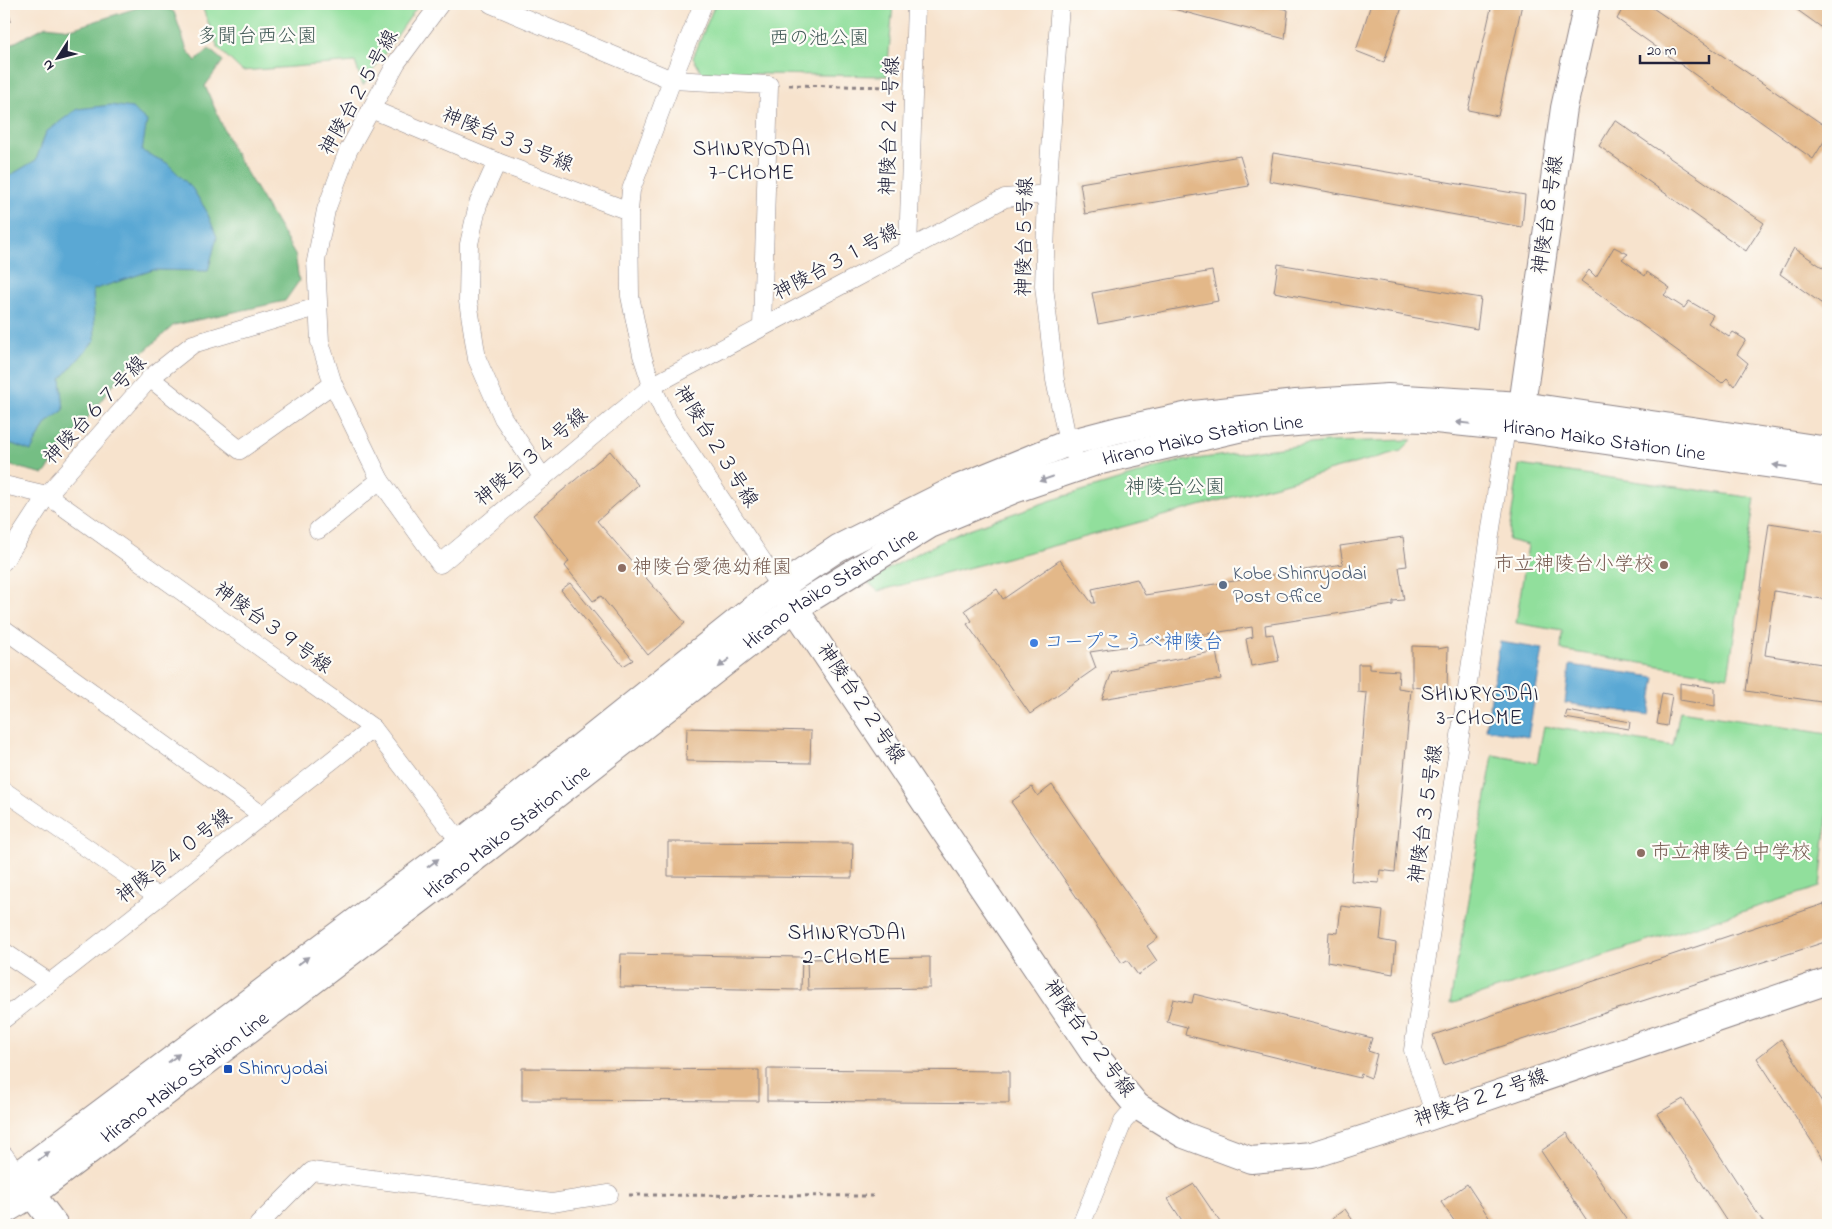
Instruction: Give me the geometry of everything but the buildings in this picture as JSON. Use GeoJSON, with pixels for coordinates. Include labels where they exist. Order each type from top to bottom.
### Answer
{"type":"FeatureCollection","features":[{"type":"Feature","properties":{"kind":"main road","name":"神陵台８号線"},"geometry":{"type":"LineString","coordinates":[[1516,421],[1564,108],[1587,4]]}},
{"type":"Feature","properties":{"kind":"main road","name":"Hirano Maiko Station Line"},"geometry":{"type":"LineString","coordinates":[[467,851],[780,587],[838,548],[940,497],[1068,443],[1194,414],[1296,403],[1388,398],[1828,473]]}},
{"type":"Feature","properties":{"kind":"main road","name":"Hirano Maiko Station Line"},"geometry":{"type":"LineString","coordinates":[[4,1211],[14,1177],[467,851],[795,608],[930,525],[1014,490],[1096,462],[1242,428],[1363,417],[1516,421],[1828,450]]}},
{"type":"Feature","properties":{"kind":"main road","name":"神陵台２２号線"},"geometry":{"type":"LineString","coordinates":[[780,587],[1094,1054],[1137,1106],[1184,1135],[1251,1160],[1312,1155],[1828,981]]}},
{"type":"Feature","properties":{"kind":"main road"},"geometry":{"type":"LineString","coordinates":[[14,1177],[55,1225]]}},
{"type":"Feature","properties":{"kind":"street","name":"神陵台２５号線"},"geometry":{"type":"LineString","coordinates":[[440,4],[397,62],[348,151],[326,210],[316,261],[320,342],[333,384],[380,480],[440,564]]}},
{"type":"Feature","properties":{"kind":"street"},"geometry":{"type":"LineString","coordinates":[[491,4],[672,80],[769,85],[762,327]]}},
{"type":"Feature","properties":{"kind":"street","name":"神陵台２３号線"},"geometry":{"type":"LineString","coordinates":[[703,4],[631,190],[629,211],[630,296],[642,355],[652,386],[668,420],[780,587]]}},
{"type":"Feature","properties":{"kind":"street","name":"神陵台２４号線"},"geometry":{"type":"LineString","coordinates":[[908,250],[916,4]]}},
{"type":"Feature","properties":{"kind":"street","name":"神陵台５号線"},"geometry":{"type":"LineString","coordinates":[[1060,4],[1047,194],[1044,286],[1055,380],[1068,443],[1080,468]]}},
{"type":"Feature","properties":{"kind":"street","name":"神陵台３３号線"},"geometry":{"type":"LineString","coordinates":[[371,109],[497,162],[629,211]]}},
{"type":"Feature","properties":{"kind":"street"},"geometry":{"type":"LineString","coordinates":[[497,162],[478,204],[469,244],[468,300],[477,359],[503,418],[543,478]]}},
{"type":"Feature","properties":{"kind":"street","name":"神陵台３１号線"},"geometry":{"type":"LineString","coordinates":[[652,386],[1005,198],[1047,194]]}},
{"type":"Feature","properties":{"kind":"street","name":"神陵台６７号線"},"geometry":{"type":"LineString","coordinates":[[4,561],[47,495],[150,378],[193,344],[317,307]]}},
{"type":"Feature","properties":{"kind":"street"},"geometry":{"type":"LineString","coordinates":[[150,378],[240,450],[333,384]]}},
{"type":"Feature","properties":{"kind":"street","name":"神陵台３４号線"},"geometry":{"type":"LineString","coordinates":[[440,564],[652,386]]}},
{"type":"Feature","properties":{"kind":"street","name":"神陵台３５号線"},"geometry":{"type":"LineString","coordinates":[[1435,1115],[1413,1050],[1516,421]]}},
{"type":"Feature","properties":{"kind":"street"},"geometry":{"type":"LineString","coordinates":[[318,530],[380,480]]}},
{"type":"Feature","properties":{"kind":"street","name":"神陵台３９号線"},"geometry":{"type":"LineString","coordinates":[[4,485],[47,495],[373,728],[467,851]]}},
{"type":"Feature","properties":{"kind":"street"},"geometry":{"type":"LineString","coordinates":[[4,629],[262,815]]}},
{"type":"Feature","properties":{"kind":"street","name":"神陵台４０号線"},"geometry":{"type":"LineString","coordinates":[[4,1019],[373,728]]}},
{"type":"Feature","properties":{"kind":"street"},"geometry":{"type":"LineString","coordinates":[[4,791],[158,897]]}},
{"type":"Feature","properties":{"kind":"street"},"geometry":{"type":"LineString","coordinates":[[4,952],[50,983]]}},
{"type":"Feature","properties":{"kind":"street"},"geometry":{"type":"LineString","coordinates":[[1082,1225],[1123,1122],[1137,1106]]}},
{"type":"Feature","properties":{"kind":"street"},"geometry":{"type":"LineString","coordinates":[[258,1225],[312,1171],[552,1203],[609,1194]]}},
{"type":"Feature","properties":{"kind":"path"},"geometry":{"type":"LineString","coordinates":[[769,85],[914,87]]}},
{"type":"Feature","properties":{"kind":"path"},"geometry":{"type":"LineString","coordinates":[[609,1194],[874,1196]]}},
{"type":"Feature","properties":{"kind":"green space"},"geometry":{"type":"Polygon","coordinates":[[[149,4],[160,4],[174,12],[187,50],[196,61],[209,49],[223,61],[205,86],[233,150],[295,254],[299,281],[285,301],[174,325],[127,367],[44,474],[4,464],[4,54],[8,46],[46,26],[71,29],[149,4]]]}},
{"type":"Feature","properties":{"kind":"green space","name":"多聞台西公園"},"geometry":{"type":"Polygon","coordinates":[[[201,4],[419,4],[363,85],[355,62],[242,71],[218,48],[201,4]]]}},
{"type":"Feature","properties":{"kind":"green space","name":"西の池公園"},"geometry":{"type":"Polygon","coordinates":[[[715,4],[893,4],[887,76],[702,73],[693,58],[715,4]]]}},
{"type":"Feature","properties":{"kind":"green space","name":"神陵台公園"},"geometry":{"type":"Polygon","coordinates":[[[1412,440],[1401,451],[1045,548],[878,591],[866,581],[920,552],[969,529],[1052,500],[1180,461],[1326,442],[1412,440]]]}},
{"type":"Feature","properties":{"kind":"green space"},"geometry":{"type":"Polygon","coordinates":[[[1519,465],[1755,498],[1728,677],[1561,650],[1562,631],[1516,623],[1528,545],[1508,540],[1519,465]]]}},
{"type":"Feature","properties":{"kind":"green space","name":"市立神陵台中学校"},"geometry":{"type":"Polygon","coordinates":[[[1680,711],[1828,734],[1828,808],[1820,887],[1450,1004],[1493,755],[1537,763],[1544,726],[1673,746],[1680,711]]]}},
{"type":"Feature","properties":{"kind":"water"},"geometry":{"type":"Polygon","coordinates":[[[111,105],[132,108],[147,121],[142,151],[167,163],[192,188],[206,210],[217,237],[208,271],[153,270],[93,290],[95,340],[61,379],[64,410],[46,423],[31,451],[4,441],[4,179],[36,160],[46,132],[77,109],[111,105]]]}},
{"type":"Feature","properties":{"kind":"water"},"geometry":{"type":"Polygon","coordinates":[[[1500,642],[1543,649],[1528,737],[1486,729],[1500,642]]]}},
{"type":"Feature","properties":{"kind":"water"},"geometry":{"type":"Polygon","coordinates":[[[1570,665],[1655,677],[1649,715],[1565,703],[1570,665]]]}},
{"type":"Feature","properties":{"kind":"place","name":"市立神陵台小学校"},"geometry":{"type":"Point","coordinates":[1664,565]}},
{"type":"Feature","properties":{"kind":"place","name":"神陵台愛徳幼稚園"},"geometry":{"type":"Point","coordinates":[622,568]}},
{"type":"Feature","properties":{"kind":"place","name":"Kobe Shinryodai Post Office"},"geometry":{"type":"Point","coordinates":[1223,585]}},
{"type":"Feature","properties":{"kind":"place","name":"コープこうべ神陵台"},"geometry":{"type":"Point","coordinates":[1034,643]}},
{"type":"Feature","properties":{"kind":"place","name":"市立神陵台中学校"},"geometry":{"type":"Point","coordinates":[1641,853]}},
{"type":"Feature","properties":{"kind":"place","name":"Shinryodai"},"geometry":{"type":"Point","coordinates":[228,1069]}},
{"type":"Feature","properties":{"kind":"district","name":"SHINRYODAI 7-CHOME"},"geometry":{"type":"Point","coordinates":[752,162]}},
{"type":"Feature","properties":{"kind":"district","name":"SHINRYODAI 3-CHOME"},"geometry":{"type":"Point","coordinates":[1480,707]}},
{"type":"Feature","properties":{"kind":"district","name":"SHINRYODAI 2-CHOME"},"geometry":{"type":"Point","coordinates":[847,946]}}]}
